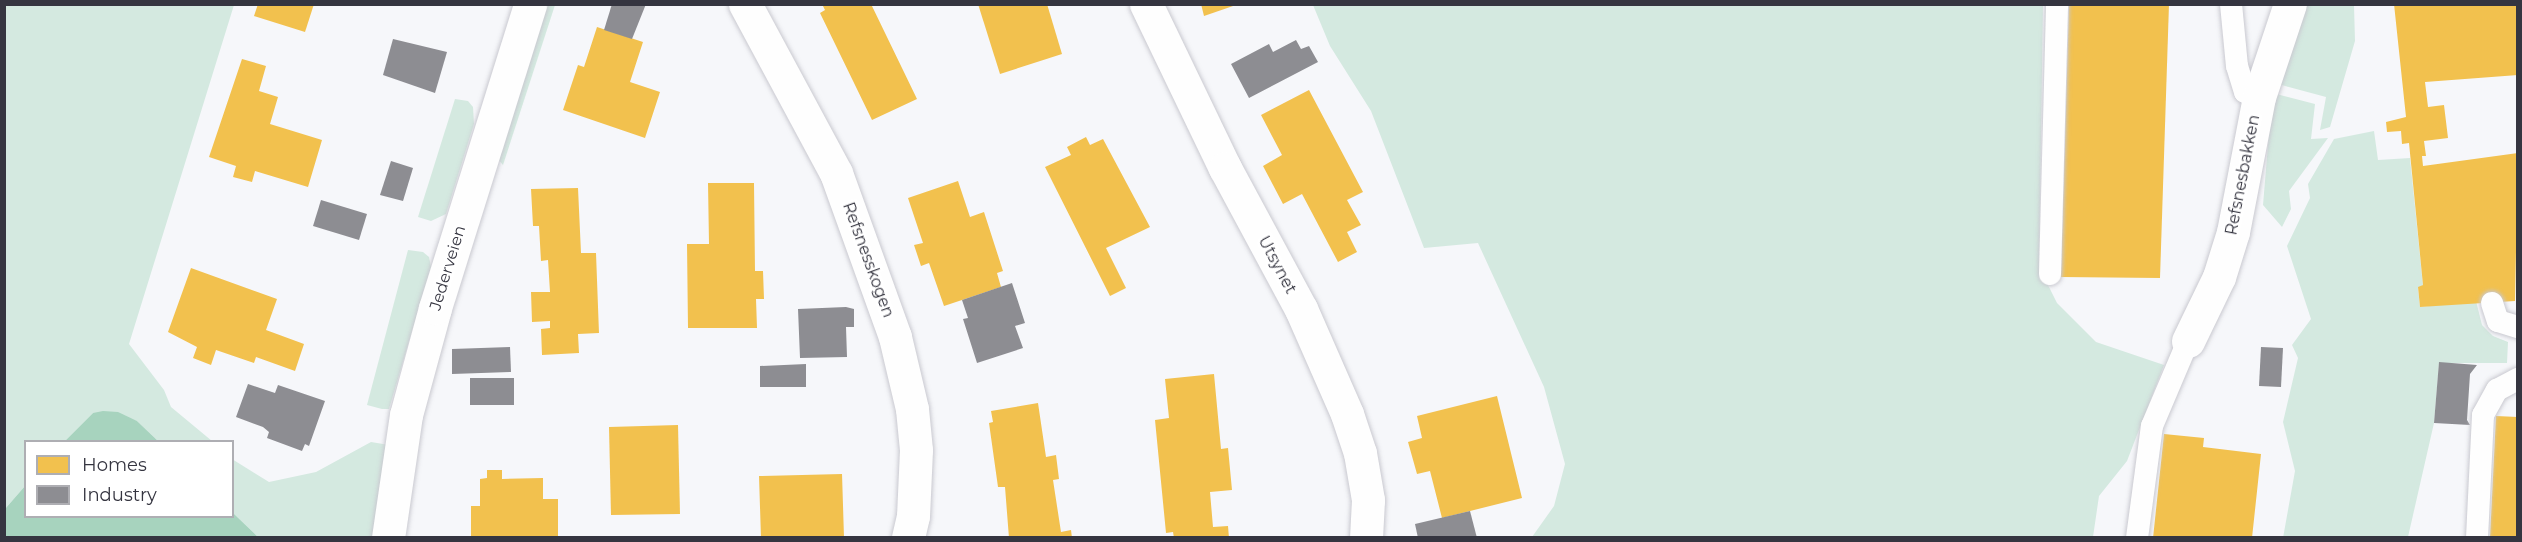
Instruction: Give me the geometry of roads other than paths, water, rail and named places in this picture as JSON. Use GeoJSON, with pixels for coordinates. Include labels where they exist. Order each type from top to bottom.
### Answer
{"type":"FeatureCollection","features":[{"type":"Feature","properties":{"kind":"street","name":"Jederveien"},"geometry":{"type":"LineString","coordinates":[[388,537],[409,404],[530,4]]}},
{"type":"Feature","properties":{"kind":"street","name":"Refsnesskogen"},"geometry":{"type":"LineString","coordinates":[[745,4],[836,173],[895,337],[912,409],[916,450],[913,516],[908,537]]}},
{"type":"Feature","properties":{"kind":"street","name":"Utsynet"},"geometry":{"type":"LineString","coordinates":[[1146,4],[1225,168],[1301,309],[1347,414],[1368,500],[1366,537]]}},
{"type":"Feature","properties":{"kind":"street","name":"Refsnesbakken"},"geometry":{"type":"LineString","coordinates":[[2188,341],[2219,277],[2233,232],[2259,97],[2290,4]]}},
{"type":"Feature","properties":{"kind":"lane"},"geometry":{"type":"LineString","coordinates":[[2050,274],[2057,4]]}},
{"type":"Feature","properties":{"kind":"lane"},"geometry":{"type":"LineString","coordinates":[[2231,4],[2237,66],[2245,92],[2259,97]]}},
{"type":"Feature","properties":{"kind":"lane"},"geometry":{"type":"LineString","coordinates":[[2492,303],[2498,321],[2517,327]]}},
{"type":"Feature","properties":{"kind":"lane"},"geometry":{"type":"LineString","coordinates":[[2137,537],[2152,426],[2188,341]]}},
{"type":"Feature","properties":{"kind":"lane"},"geometry":{"type":"LineString","coordinates":[[2477,537],[2483,415],[2498,390],[2517,380]]}}]}
